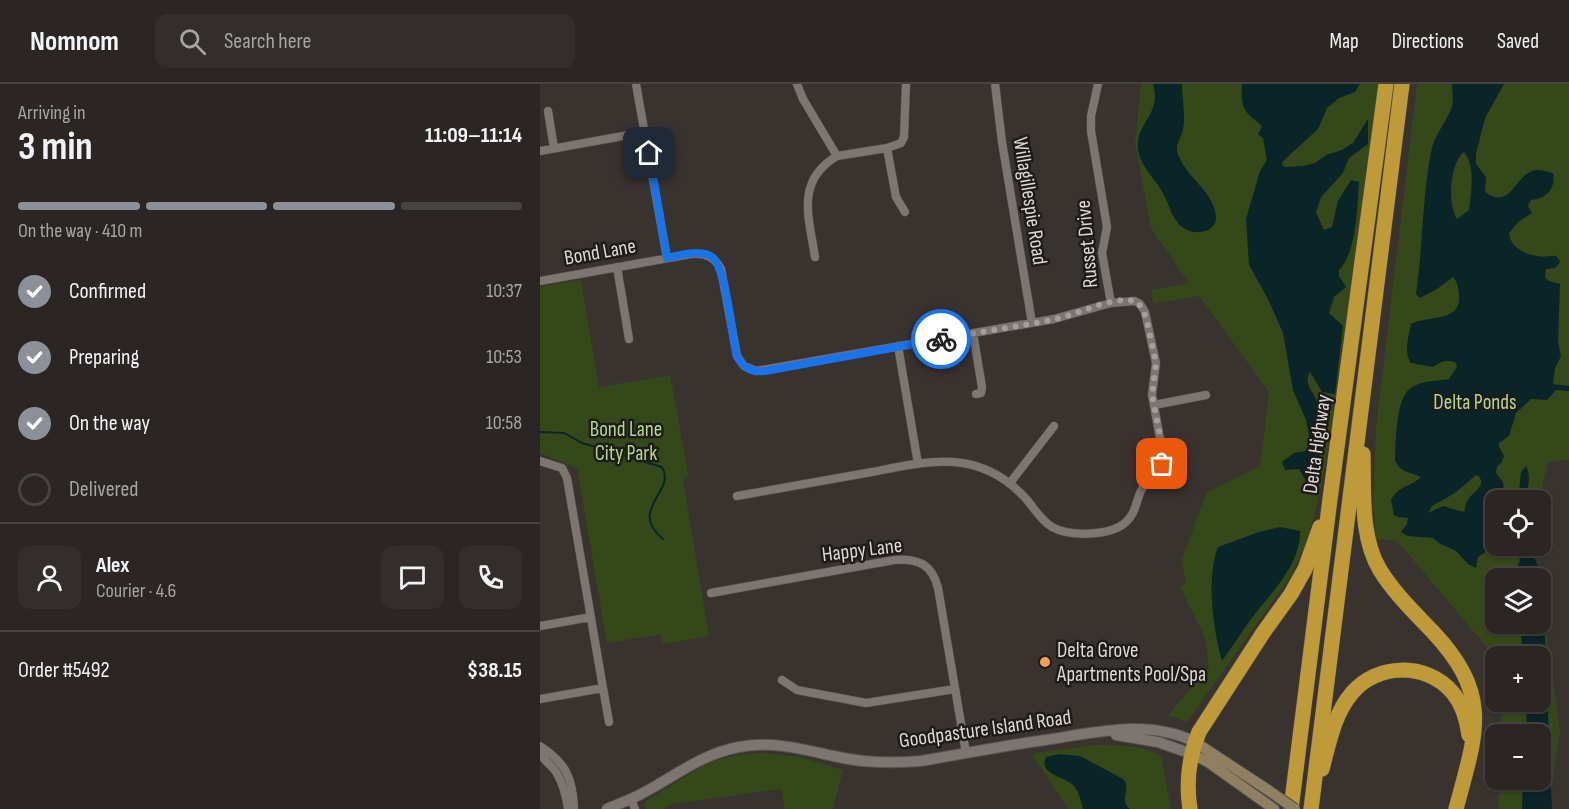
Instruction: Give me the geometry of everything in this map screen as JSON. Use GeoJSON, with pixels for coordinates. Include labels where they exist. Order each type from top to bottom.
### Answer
{"type":"FeatureCollection","features":[{"type":"Feature","properties":{"kind":"highway","name":"Delta Highway"},"geometry":{"type":"LineString","coordinates":[[1293,809],[1330,499],[1386,84]]}},
{"type":"Feature","properties":{"kind":"highway","name":"Delta Highway"},"geometry":{"type":"LineString","coordinates":[[1311,808],[1402,84]]}},
{"type":"Feature","properties":{"kind":"highway"},"geometry":{"type":"LineString","coordinates":[[1362,400],[1364,497],[1370,545],[1380,570],[1396,593],[1448,649],[1465,674],[1471,692],[1475,715],[1474,740],[1456,809]]}},
{"type":"Feature","properties":{"kind":"highway"},"geometry":{"type":"LineString","coordinates":[[1190,809],[1188,784],[1199,732],[1298,582],[1330,499]]}},
{"type":"Feature","properties":{"kind":"highway"},"geometry":{"type":"LineString","coordinates":[[1311,808],[1340,711],[1357,688],[1368,679],[1382,673],[1394,670],[1418,672],[1432,676],[1448,687],[1458,700],[1466,720],[1470,756]]}},
{"type":"Feature","properties":{"kind":"main road","name":"Goodpasture Island Road"},"geometry":{"type":"LineString","coordinates":[[1194,748],[1268,790],[1293,809]]}},
{"type":"Feature","properties":{"kind":"main road","name":"Goodpasture Island Road"},"geometry":{"type":"LineString","coordinates":[[1194,748],[1208,762],[1270,806]]}},
{"type":"Feature","properties":{"kind":"street"},"geometry":{"type":"LineString","coordinates":[[636,84],[667,258]]}},
{"type":"Feature","properties":{"kind":"street"},"geometry":{"type":"LineString","coordinates":[[797,84],[803,99],[837,156]]}},
{"type":"Feature","properties":{"kind":"street"},"geometry":{"type":"LineString","coordinates":[[816,256],[808,211],[808,191],[812,181],[820,170],[837,156],[899,145],[903,140],[906,84]]}},
{"type":"Feature","properties":{"kind":"street","name":"Willagillespie Road"},"geometry":{"type":"LineString","coordinates":[[995,84],[1007,174],[1032,323]]}},
{"type":"Feature","properties":{"kind":"street","name":"Russet Drive"},"geometry":{"type":"LineString","coordinates":[[737,496],[944,461],[969,464],[987,470],[1011,483],[1041,518],[1050,526],[1062,531],[1082,534],[1120,527],[1132,515],[1141,490],[1162,464],[1163,451],[1152,391],[1156,363],[1145,312],[1135,301],[1111,303],[1102,254],[1107,227],[1091,131],[1091,116],[1098,84]]}},
{"type":"Feature","properties":{"kind":"street"},"geometry":{"type":"LineString","coordinates":[[548,111],[554,148]]}},
{"type":"Feature","properties":{"kind":"street"},"geometry":{"type":"LineString","coordinates":[[540,151],[645,132]]}},
{"type":"Feature","properties":{"kind":"street"},"geometry":{"type":"LineString","coordinates":[[887,148],[896,197],[905,212]]}},
{"type":"Feature","properties":{"kind":"street","name":"Bond Lane"},"geometry":{"type":"LineString","coordinates":[[540,281],[699,253],[717,262],[737,356],[740,362],[750,370],[774,370],[898,346]]}},
{"type":"Feature","properties":{"kind":"street"},"geometry":{"type":"LineString","coordinates":[[617,267],[629,339]]}},
{"type":"Feature","properties":{"kind":"street"},"geometry":{"type":"LineString","coordinates":[[918,464],[898,346],[1059,318],[1111,303]]}},
{"type":"Feature","properties":{"kind":"street"},"geometry":{"type":"LineString","coordinates":[[973,333],[982,387],[981,393],[976,394]]}},
{"type":"Feature","properties":{"kind":"street"},"geometry":{"type":"LineString","coordinates":[[1154,405],[1206,395]]}},
{"type":"Feature","properties":{"kind":"street"},"geometry":{"type":"LineString","coordinates":[[1011,483],[1054,426]]}},
{"type":"Feature","properties":{"kind":"street"},"geometry":{"type":"LineString","coordinates":[[540,461],[562,468],[567,478],[609,722]]}},
{"type":"Feature","properties":{"kind":"street","name":"Happy Lane"},"geometry":{"type":"LineString","coordinates":[[711,593],[894,560],[908,560],[922,564],[933,573],[939,588],[966,753]]}},
{"type":"Feature","properties":{"kind":"street"},"geometry":{"type":"LineString","coordinates":[[540,626],[591,617]]}},
{"type":"Feature","properties":{"kind":"street"},"geometry":{"type":"LineString","coordinates":[[782,680],[796,690],[867,703],[955,689]]}},
{"type":"Feature","properties":{"kind":"street"},"geometry":{"type":"LineString","coordinates":[[540,699],[603,688]]}},
{"type":"Feature","properties":{"kind":"street","name":"Goodpasture Island Road"},"geometry":{"type":"LineString","coordinates":[[607,809],[633,804],[696,761],[739,747],[785,745],[845,759],[921,761],[1120,728],[1148,730],[1185,737],[1194,748]]}},
{"type":"Feature","properties":{"kind":"street"},"geometry":{"type":"LineString","coordinates":[[540,746],[565,767],[570,776],[574,809]]}},
{"type":"Feature","properties":{"kind":"street"},"geometry":{"type":"LineString","coordinates":[[540,753],[544,761],[554,769],[565,792],[568,809]]}},
{"type":"Feature","properties":{"kind":"green space"},"geometry":{"type":"Polygon","coordinates":[[[1141,84],[1379,84],[1338,398],[1320,493],[1307,542],[1291,576],[1187,722],[1168,715],[1209,667],[1205,637],[1180,587],[1186,584],[1182,560],[1206,493],[1260,466],[1269,392],[1199,296],[1153,304],[1151,290],[1189,283],[1151,228],[1135,143],[1141,84]]]}},
{"type":"Feature","properties":{"kind":"green space","name":"Delta Ponds"},"geometry":{"type":"Polygon","coordinates":[[[1417,84],[1569,84],[1569,460],[1548,462],[1542,490],[1485,490],[1485,556],[1533,556],[1535,568],[1485,568],[1485,634],[1547,634],[1548,646],[1486,646],[1399,543],[1395,540],[1376,539],[1373,505],[1376,428],[1417,84]]]}},
{"type":"Feature","properties":{"kind":"green space","name":"Bond Lane City Park"},"geometry":{"type":"Polygon","coordinates":[[[581,280],[599,387],[670,375],[689,478],[683,480],[709,636],[663,644],[661,634],[607,643],[577,468],[540,453],[540,287],[581,280]]]}},
{"type":"Feature","properties":{"kind":"green space","name":"Delta Ponds"},"geometry":{"type":"Polygon","coordinates":[[[1551,665],[1560,730],[1549,809],[1498,809],[1499,790],[1551,790],[1551,724],[1501,724],[1502,712],[1551,712],[1551,665]]]}},
{"type":"Feature","properties":{"kind":"green space"},"geometry":{"type":"Polygon","coordinates":[[[1095,745],[1138,748],[1155,752],[1161,756],[1171,809],[1068,809],[1033,756],[1036,753],[1095,745]]]}},
{"type":"Feature","properties":{"kind":"green space"},"geometry":{"type":"Polygon","coordinates":[[[764,753],[800,757],[843,770],[833,809],[785,809],[781,789],[671,804],[664,809],[646,809],[644,805],[647,800],[708,763],[736,755],[764,753]]]}},
{"type":"Feature","properties":{"kind":"water"},"geometry":{"type":"Polygon","coordinates":[[[1153,84],[1182,84],[1184,124],[1177,151],[1186,168],[1210,198],[1214,207],[1215,223],[1206,231],[1190,231],[1176,221],[1161,189],[1139,155],[1138,139],[1154,103],[1153,84]]]}},
{"type":"Feature","properties":{"kind":"water"},"geometry":{"type":"Polygon","coordinates":[[[1242,84],[1360,84],[1355,92],[1339,98],[1327,108],[1318,129],[1283,161],[1282,165],[1286,167],[1315,163],[1326,155],[1342,150],[1353,143],[1368,119],[1368,144],[1349,158],[1343,173],[1321,197],[1316,212],[1324,230],[1332,227],[1338,201],[1351,180],[1359,182],[1353,241],[1345,262],[1339,270],[1339,276],[1346,287],[1334,297],[1329,313],[1343,326],[1335,394],[1322,392],[1310,372],[1308,376],[1308,383],[1320,413],[1321,424],[1313,493],[1299,469],[1285,470],[1282,462],[1294,453],[1306,451],[1310,440],[1306,420],[1293,390],[1283,333],[1249,265],[1246,219],[1260,171],[1267,160],[1263,138],[1258,134],[1262,126],[1244,109],[1242,84]]]}},
{"type":"Feature","properties":{"kind":"water"},"geometry":{"type":"Polygon","coordinates":[[[1452,84],[1504,84],[1485,118],[1476,154],[1476,164],[1486,177],[1485,192],[1494,197],[1502,197],[1530,172],[1538,170],[1553,173],[1553,184],[1549,192],[1541,198],[1531,200],[1528,206],[1532,213],[1518,222],[1509,233],[1512,242],[1523,252],[1539,257],[1556,256],[1560,261],[1555,268],[1546,269],[1545,277],[1549,281],[1560,284],[1558,342],[1561,356],[1555,368],[1553,384],[1569,386],[1569,391],[1556,390],[1547,400],[1531,399],[1516,413],[1509,436],[1499,443],[1504,456],[1496,473],[1503,482],[1504,490],[1485,490],[1485,553],[1478,557],[1476,568],[1468,564],[1456,551],[1433,538],[1408,536],[1401,532],[1408,518],[1394,515],[1391,500],[1397,492],[1421,477],[1402,469],[1395,460],[1396,432],[1402,400],[1406,392],[1416,385],[1449,379],[1457,367],[1456,363],[1450,361],[1441,362],[1433,367],[1411,363],[1407,354],[1411,324],[1450,314],[1458,304],[1458,288],[1453,277],[1420,298],[1416,294],[1431,152],[1452,107],[1452,84]],[[1464,152],[1459,157],[1453,174],[1451,194],[1457,219],[1469,210],[1472,180],[1468,158],[1464,152]],[[1476,475],[1455,493],[1432,506],[1428,513],[1443,506],[1463,512],[1468,499],[1481,485],[1479,476],[1476,475]]]}},
{"type":"Feature","properties":{"kind":"water"},"geometry":{"type":"Polygon","coordinates":[[[1526,466],[1529,479],[1527,490],[1519,490],[1521,472],[1526,466]]]}},
{"type":"Feature","properties":{"kind":"water"},"geometry":{"type":"Polygon","coordinates":[[[1280,527],[1300,531],[1295,556],[1283,578],[1222,661],[1212,604],[1212,573],[1218,547],[1280,527]]]}},
{"type":"Feature","properties":{"kind":"water"},"geometry":{"type":"Polygon","coordinates":[[[1518,556],[1533,556],[1539,568],[1517,568],[1520,560],[1518,556]]]}},
{"type":"Feature","properties":{"kind":"water"},"geometry":{"type":"Polygon","coordinates":[[[1521,634],[1545,634],[1545,646],[1522,646],[1521,634]]]}},
{"type":"Feature","properties":{"kind":"water"},"geometry":{"type":"Polygon","coordinates":[[[1526,712],[1548,712],[1549,724],[1527,724],[1526,712]]]}},
{"type":"Feature","properties":{"kind":"water"},"geometry":{"type":"Polygon","coordinates":[[[1059,754],[1080,756],[1123,779],[1126,787],[1125,802],[1130,809],[1083,809],[1074,786],[1046,768],[1046,757],[1059,754]]]}},
{"type":"Feature","properties":{"kind":"water"},"geometry":{"type":"Polygon","coordinates":[[[1551,785],[1552,809],[1522,809],[1523,790],[1551,790],[1551,785]]]}},
{"type":"Feature","properties":{"kind":"waterway"},"geometry":{"type":"LineString","coordinates":[[540,432],[564,433],[582,443],[662,467],[665,476],[651,509],[650,518],[653,528],[663,539]]}},
{"type":"Feature","properties":{"kind":"way so far"},"geometry":{"type":"LineString","coordinates":[[941,339],[1054,319],[1111,303],[1131,300],[1138,302],[1146,317],[1156,363],[1152,395],[1163,451],[1162,464]]}},
{"type":"Feature","properties":{"kind":"place","name":"Delta Grove Apartments Pool/Spa"},"geometry":{"type":"Point","coordinates":[1045,662]}},
{"type":"Feature","properties":{"kind":"route"},"geometry":{"type":"LineString","coordinates":[[649,153],[667,258],[699,253],[717,262],[721,269],[737,356],[740,362],[750,370],[765,371],[941,339]]}}]}
